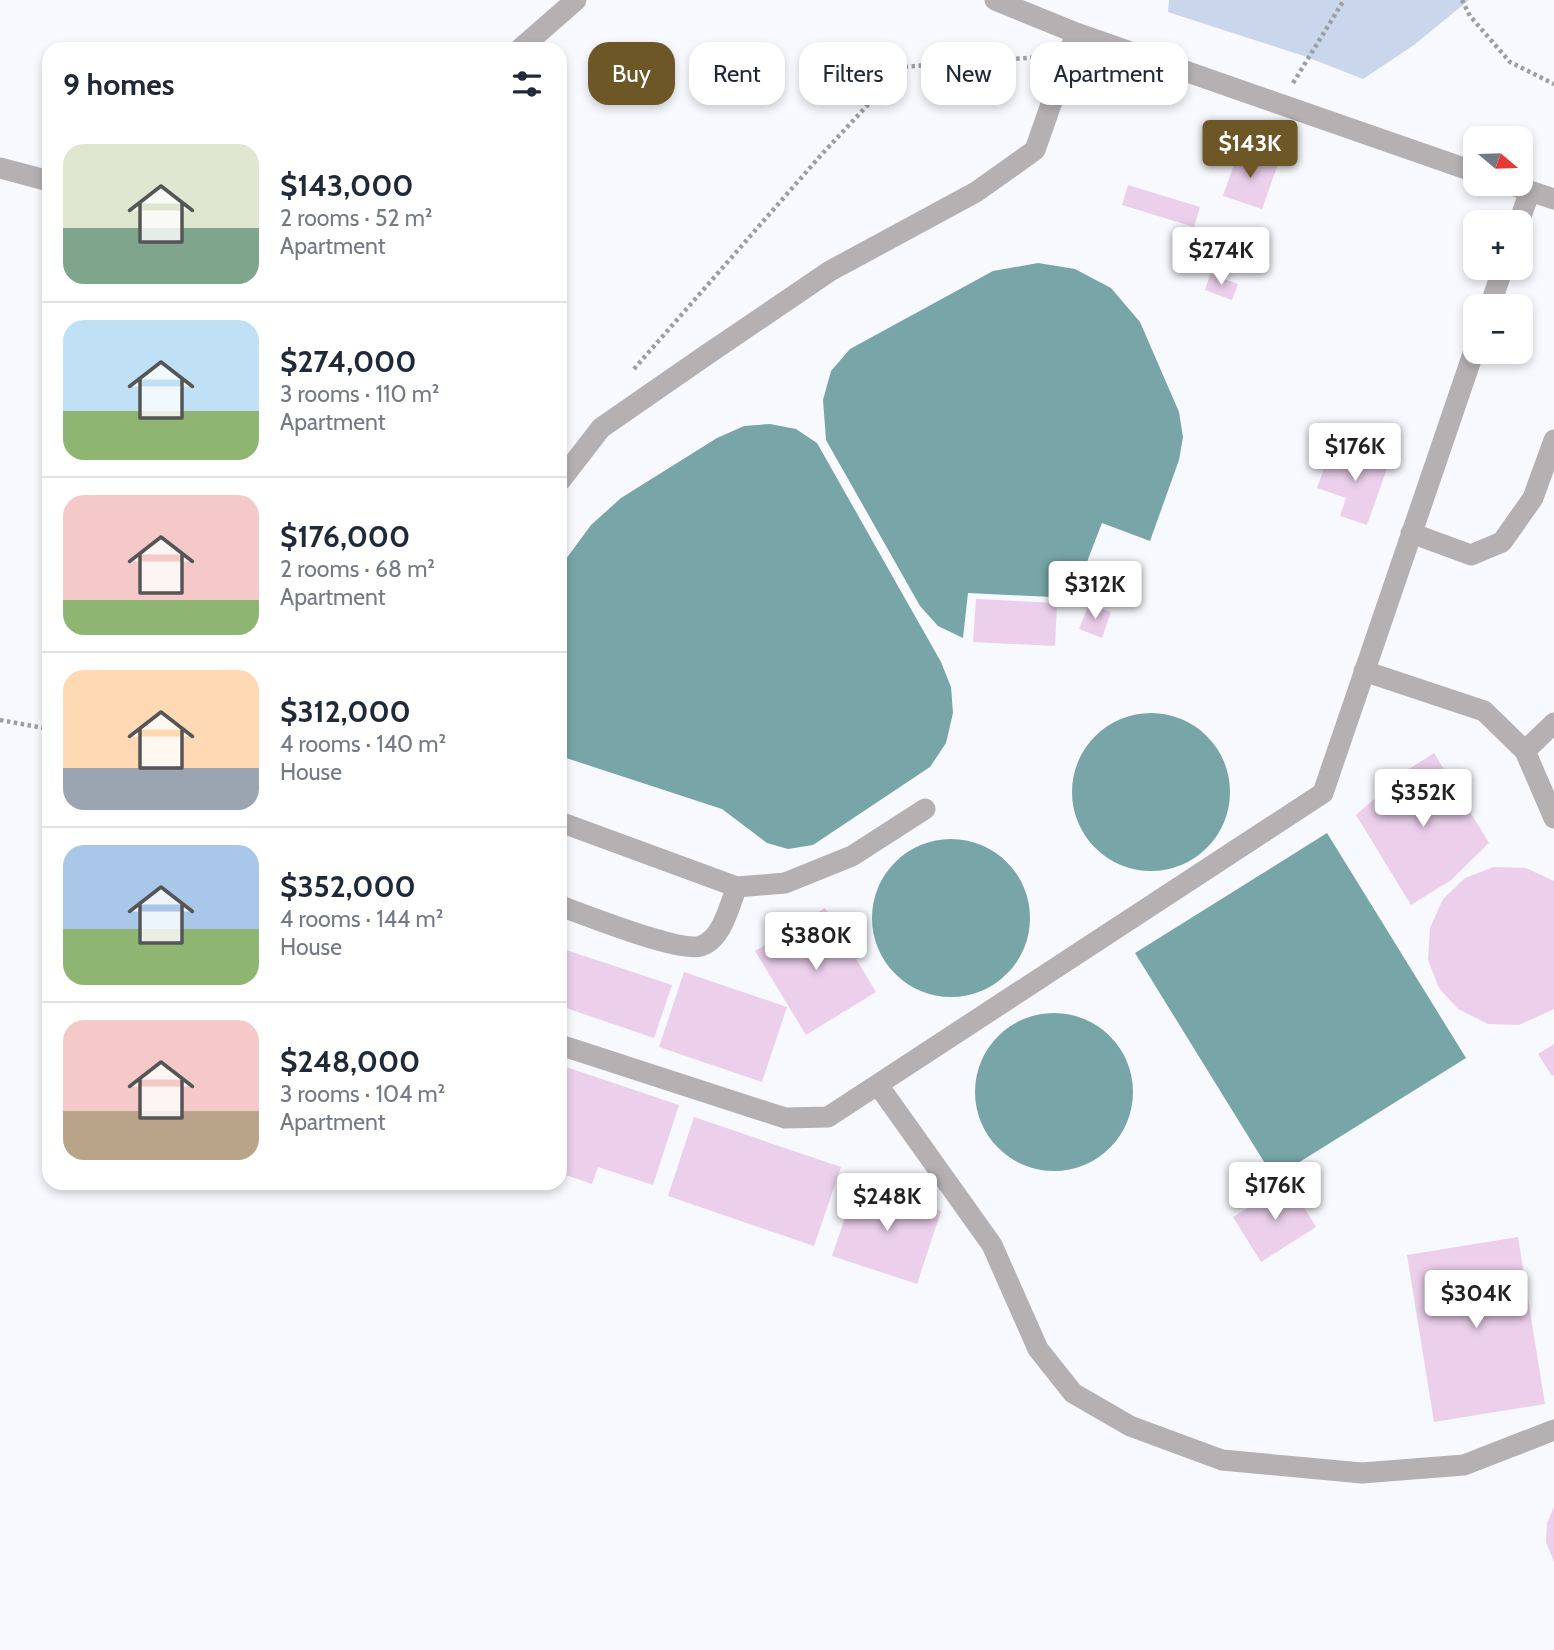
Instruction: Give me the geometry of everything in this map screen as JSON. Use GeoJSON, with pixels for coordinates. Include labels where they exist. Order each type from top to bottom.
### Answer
{"type":"FeatureCollection","features":[{"type":"Feature","properties":{"kind":"street"},"geometry":{"type":"LineString","coordinates":[[528,42],[576,0]]}},
{"type":"Feature","properties":{"kind":"street"},"geometry":{"type":"LineString","coordinates":[[995,0],[1076,33],[1463,168]]}},
{"type":"Feature","properties":{"kind":"street"},"geometry":{"type":"LineString","coordinates":[[1073,42],[1076,33]]}},
{"type":"Feature","properties":{"kind":"street"},"geometry":{"type":"LineString","coordinates":[[567,472],[601,428],[691,365],[830,271],[976,192],[1035,150],[1051,105]]}},
{"type":"Feature","properties":{"kind":"street"},"geometry":{"type":"LineString","coordinates":[[0,168],[42,179]]}},
{"type":"Feature","properties":{"kind":"street"},"geometry":{"type":"LineString","coordinates":[[1533,192],[1554,199]]}},
{"type":"Feature","properties":{"kind":"street"},"geometry":{"type":"LineString","coordinates":[[567,1047],[785,1118],[828,1117],[1323,793],[1469,364]]}},
{"type":"Feature","properties":{"kind":"street"},"geometry":{"type":"LineString","coordinates":[[1411,533],[1471,555],[1502,542],[1533,498],[1554,440]]}},
{"type":"Feature","properties":{"kind":"street"},"geometry":{"type":"LineString","coordinates":[[1364,671],[1484,710],[1525,751],[1554,818]]}},
{"type":"Feature","properties":{"kind":"street"},"geometry":{"type":"LineString","coordinates":[[1525,751],[1554,723]]}},
{"type":"Feature","properties":{"kind":"street"},"geometry":{"type":"LineString","coordinates":[[567,825],[737,887],[785,883],[852,856],[925,809]]}},
{"type":"Feature","properties":{"kind":"street"},"geometry":{"type":"LineString","coordinates":[[567,908],[678,945],[702,946],[718,933],[737,887]]}},
{"type":"Feature","properties":{"kind":"street"},"geometry":{"type":"LineString","coordinates":[[878,1085],[992,1245],[1038,1349],[1073,1393],[1130,1426],[1222,1460],[1362,1473],[1464,1465],[1554,1430]]}},
{"type":"Feature","properties":{"kind":"path"},"geometry":{"type":"LineString","coordinates":[[1280,104],[1344,0]]}},
{"type":"Feature","properties":{"kind":"path"},"geometry":{"type":"LineString","coordinates":[[1462,0],[1471,16],[1510,62],[1554,84]]}},
{"type":"Feature","properties":{"kind":"path"},"geometry":{"type":"LineString","coordinates":[[632,372],[822,153],[902,67],[1030,58]]}},
{"type":"Feature","properties":{"kind":"path"},"geometry":{"type":"LineString","coordinates":[[0,720],[42,728]]}},
{"type":"Feature","properties":{"kind":"shaded area"},"geometry":{"type":"Polygon","coordinates":[[[1169,0],[1469,0],[1414,45],[1363,79],[1307,57],[1168,12],[1169,0]]]}},
{"type":"Feature","properties":{"kind":"shaded area"},"geometry":{"type":"Polygon","coordinates":[[[1038,263],[1075,269],[1111,288],[1140,322],[1179,412],[1183,437],[1179,460],[1150,541],[1102,523],[1073,598],[968,593],[963,638],[938,626],[920,606],[826,440],[823,400],[831,371],[850,349],[993,271],[1038,263]]]}},
{"type":"Feature","properties":{"kind":"shaded area"},"geometry":{"type":"Polygon","coordinates":[[[770,424],[796,429],[817,443],[941,662],[951,687],[953,713],[946,743],[930,767],[813,845],[788,849],[767,843],[722,809],[567,758],[567,558],[591,525],[621,498],[717,438],[744,426],[770,424]]]}},
{"type":"Feature","properties":{"kind":"shaded area"},"geometry":{"type":"Polygon","coordinates":[[[1151,713],[1181,719],[1207,736],[1224,762],[1230,792],[1224,822],[1207,848],[1181,865],[1151,871],[1121,865],[1095,848],[1078,822],[1072,792],[1078,762],[1095,736],[1121,719],[1151,713]]]}},
{"type":"Feature","properties":{"kind":"shaded area"},"geometry":{"type":"Polygon","coordinates":[[[1327,833],[1466,1058],[1274,1178],[1135,953],[1327,833]]]}},
{"type":"Feature","properties":{"kind":"shaded area"},"geometry":{"type":"Polygon","coordinates":[[[951,839],[981,845],[1007,862],[1024,888],[1030,918],[1024,948],[1007,974],[981,991],[951,997],[921,991],[895,974],[878,948],[872,918],[878,888],[895,862],[921,845],[951,839]]]}},
{"type":"Feature","properties":{"kind":"shaded area"},"geometry":{"type":"Polygon","coordinates":[[[1054,1013],[1084,1019],[1110,1036],[1127,1062],[1133,1092],[1127,1122],[1110,1148],[1084,1165],[1054,1171],[1024,1165],[998,1148],[981,1122],[975,1092],[981,1062],[998,1036],[1024,1019],[1054,1013]]]}},
{"type":"Feature","properties":{"kind":"building"},"geometry":{"type":"Polygon","coordinates":[[[1239,150],[1278,164],[1262,209],[1223,196],[1239,150]]]}},
{"type":"Feature","properties":{"kind":"building"},"geometry":{"type":"Polygon","coordinates":[[[1128,185],[1200,207],[1194,227],[1122,205],[1128,185]]]}},
{"type":"Feature","properties":{"kind":"building"},"geometry":{"type":"Polygon","coordinates":[[[1210,274],[1238,284],[1232,300],[1205,290],[1210,274]]]}},
{"type":"Feature","properties":{"kind":"building"},"geometry":{"type":"Polygon","coordinates":[[[1363,450],[1390,460],[1367,525],[1340,516],[1346,498],[1317,488],[1330,452],[1359,462],[1363,450]]]}},
{"type":"Feature","properties":{"kind":"building"},"geometry":{"type":"Polygon","coordinates":[[[976,599],[1057,603],[1055,646],[973,642],[976,599]]]}},
{"type":"Feature","properties":{"kind":"building"},"geometry":{"type":"Polygon","coordinates":[[[1089,604],[1111,612],[1102,638],[1079,629],[1089,604]]]}},
{"type":"Feature","properties":{"kind":"building"},"geometry":{"type":"Polygon","coordinates":[[[1434,753],[1489,843],[1451,880],[1411,905],[1356,815],[1406,771],[1434,753]]]}},
{"type":"Feature","properties":{"kind":"building"},"geometry":{"type":"Polygon","coordinates":[[[1494,867],[1526,868],[1554,881],[1554,1009],[1519,1025],[1488,1024],[1458,1009],[1439,988],[1428,960],[1430,928],[1443,899],[1465,878],[1494,867]]]}},
{"type":"Feature","properties":{"kind":"building"},"geometry":{"type":"Polygon","coordinates":[[[825,908],[876,992],[806,1035],[755,951],[825,908]]]}},
{"type":"Feature","properties":{"kind":"building"},"geometry":{"type":"Polygon","coordinates":[[[567,950],[672,985],[654,1038],[567,1008],[567,950]]]}},
{"type":"Feature","properties":{"kind":"building"},"geometry":{"type":"Polygon","coordinates":[[[684,972],[787,1007],[762,1082],[659,1047],[684,972]]]}},
{"type":"Feature","properties":{"kind":"building"},"geometry":{"type":"Polygon","coordinates":[[[1554,1044],[1554,1075],[1552,1076],[1538,1054],[1554,1044]]]}},
{"type":"Feature","properties":{"kind":"building"},"geometry":{"type":"Polygon","coordinates":[[[567,1067],[679,1105],[653,1185],[598,1167],[592,1184],[567,1175],[567,1067]]]}},
{"type":"Feature","properties":{"kind":"building"},"geometry":{"type":"Polygon","coordinates":[[[694,1117],[841,1167],[814,1246],[668,1196],[694,1117]]]}},
{"type":"Feature","properties":{"kind":"building"},"geometry":{"type":"Polygon","coordinates":[[[857,1182],[941,1211],[917,1284],[832,1256],[857,1182]]]}},
{"type":"Feature","properties":{"kind":"building"},"geometry":{"type":"Polygon","coordinates":[[[1289,1183],[1316,1227],[1261,1262],[1233,1217],[1289,1183]]]}},
{"type":"Feature","properties":{"kind":"building"},"geometry":{"type":"Polygon","coordinates":[[[1518,1237],[1545,1404],[1434,1422],[1407,1255],[1518,1237]]]}},
{"type":"Feature","properties":{"kind":"building"},"geometry":{"type":"Polygon","coordinates":[[[1554,1507],[1554,1562],[1546,1542],[1547,1523],[1554,1507]]]}}]}
